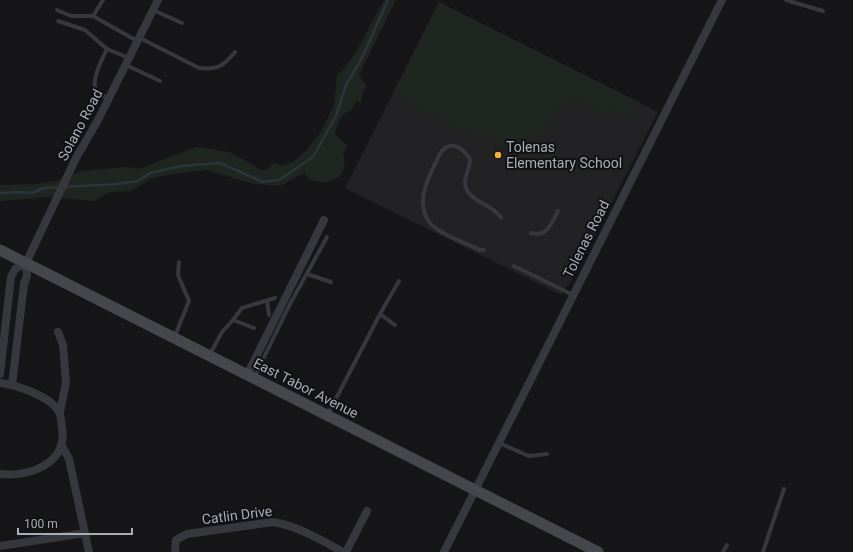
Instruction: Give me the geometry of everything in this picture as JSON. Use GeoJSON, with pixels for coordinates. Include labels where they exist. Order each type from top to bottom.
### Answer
{"type":"FeatureCollection","features":[{"type":"Feature","properties":{"kind":"main road","name":"East Tabor Avenue"},"geometry":{"type":"LineString","coordinates":[[0,250],[598,552]]}},
{"type":"Feature","properties":{"kind":"street","name":"Tolenas Road"},"geometry":{"type":"LineString","coordinates":[[444,552],[722,0]]}},
{"type":"Feature","properties":{"kind":"street","name":"Solano Road"},"geometry":{"type":"LineString","coordinates":[[26,263],[66,179],[139,40],[155,4]]}},
{"type":"Feature","properties":{"kind":"street"},"geometry":{"type":"LineString","coordinates":[[250,376],[324,220]]}},
{"type":"Feature","properties":{"kind":"street"},"geometry":{"type":"LineString","coordinates":[[0,374],[11,277],[15,269],[26,263],[27,276],[24,284],[12,385]]}},
{"type":"Feature","properties":{"kind":"street"},"geometry":{"type":"LineString","coordinates":[[0,474],[30,472],[50,462],[62,446],[63,434],[60,412],[66,383],[63,345],[58,332]]}},
{"type":"Feature","properties":{"kind":"street"},"geometry":{"type":"LineString","coordinates":[[0,383],[12,385],[41,397],[53,404],[60,412]]}},
{"type":"Feature","properties":{"kind":"street"},"geometry":{"type":"LineString","coordinates":[[62,446],[69,459],[89,552]]}},
{"type":"Feature","properties":{"kind":"street"},"geometry":{"type":"LineString","coordinates":[[346,552],[367,511]]}},
{"type":"Feature","properties":{"kind":"street","name":"Catlin Drive"},"geometry":{"type":"LineString","coordinates":[[175,552],[176,540],[187,534],[273,522],[284,523],[343,552]]}},
{"type":"Feature","properties":{"kind":"street"},"geometry":{"type":"LineString","coordinates":[[0,546],[85,533]]}},
{"type":"Feature","properties":{"kind":"lane"},"geometry":{"type":"LineString","coordinates":[[93,16],[102,0]]}},
{"type":"Feature","properties":{"kind":"lane"},"geometry":{"type":"LineString","coordinates":[[786,0],[823,11]]}},
{"type":"Feature","properties":{"kind":"lane"},"geometry":{"type":"LineString","coordinates":[[155,4],[182,23]]}},
{"type":"Feature","properties":{"kind":"lane"},"geometry":{"type":"LineString","coordinates":[[57,10],[72,16],[93,16],[139,40],[199,68],[208,69],[225,64],[235,52]]}},
{"type":"Feature","properties":{"kind":"lane"},"geometry":{"type":"LineString","coordinates":[[58,21],[85,30],[107,49],[160,81]]}},
{"type":"Feature","properties":{"kind":"lane"},"geometry":{"type":"LineString","coordinates":[[107,49],[94,80],[94,88],[98,93],[109,98]]}},
{"type":"Feature","properties":{"kind":"lane"},"geometry":{"type":"LineString","coordinates":[[484,250],[480,250],[436,229],[428,221],[423,203],[423,194],[429,175],[443,149],[447,146],[455,146],[465,153],[470,159],[465,182],[468,191],[474,199],[498,212],[501,218]]}},
{"type":"Feature","properties":{"kind":"lane"},"geometry":{"type":"LineString","coordinates":[[531,233],[538,235],[548,230],[558,211]]}},
{"type":"Feature","properties":{"kind":"lane"},"geometry":{"type":"LineString","coordinates":[[250,376],[327,237]]}},
{"type":"Feature","properties":{"kind":"lane"},"geometry":{"type":"LineString","coordinates":[[174,338],[189,301],[178,275],[179,262]]}},
{"type":"Feature","properties":{"kind":"lane"},"geometry":{"type":"LineString","coordinates":[[514,266],[573,295]]}},
{"type":"Feature","properties":{"kind":"lane"},"geometry":{"type":"LineString","coordinates":[[307,274],[331,282]]}},
{"type":"Feature","properties":{"kind":"lane"},"geometry":{"type":"LineString","coordinates":[[327,416],[380,314],[399,281]]}},
{"type":"Feature","properties":{"kind":"lane"},"geometry":{"type":"LineString","coordinates":[[209,356],[222,332],[242,308],[276,298]]}},
{"type":"Feature","properties":{"kind":"lane"},"geometry":{"type":"LineString","coordinates":[[267,301],[269,315]]}},
{"type":"Feature","properties":{"kind":"lane"},"geometry":{"type":"LineString","coordinates":[[380,314],[395,325]]}},
{"type":"Feature","properties":{"kind":"lane"},"geometry":{"type":"LineString","coordinates":[[233,320],[254,328]]}},
{"type":"Feature","properties":{"kind":"lane"},"geometry":{"type":"LineString","coordinates":[[499,442],[529,456],[547,454]]}},
{"type":"Feature","properties":{"kind":"lane"},"geometry":{"type":"LineString","coordinates":[[763,552],[784,489]]}},
{"type":"Feature","properties":{"kind":"lane"},"geometry":{"type":"LineString","coordinates":[[723,552],[727,545]]}},
{"type":"Feature","properties":{"kind":"shaded area"},"geometry":{"type":"Polygon","coordinates":[[[384,0],[396,0],[359,75],[367,87],[363,91],[361,103],[356,101],[352,110],[342,116],[337,126],[335,134],[348,146],[343,154],[345,161],[342,172],[333,180],[328,182],[314,181],[304,173],[280,186],[254,184],[207,170],[172,174],[150,179],[131,191],[110,192],[94,201],[48,197],[0,201],[0,185],[37,184],[55,181],[83,171],[126,167],[139,169],[196,147],[230,152],[261,170],[267,170],[274,163],[282,166],[293,162],[306,151],[320,133],[334,105],[337,76],[344,69],[356,51],[384,0]]]}},
{"type":"Feature","properties":{"kind":"shaded area","name":"Tolenas Elementary School"},"geometry":{"type":"Polygon","coordinates":[[[439,2],[658,112],[573,278],[561,295],[345,188],[439,2]]]}},
{"type":"Feature","properties":{"kind":"shaded area"},"geometry":{"type":"Polygon","coordinates":[[[439,2],[639,102],[634,112],[628,118],[613,110],[604,115],[572,99],[566,111],[558,107],[544,134],[527,140],[519,138],[512,151],[483,135],[480,139],[392,95],[439,2]]]}},
{"type":"Feature","properties":{"kind":"waterway"},"geometry":{"type":"LineString","coordinates":[[0,193],[32,193],[44,188],[117,184],[138,181],[150,173],[181,166],[220,163],[263,182],[279,180],[313,157],[336,116],[346,85],[362,58],[388,0]]}},
{"type":"Feature","properties":{"kind":"place","name":"Tolenas Elementary School"},"geometry":{"type":"Point","coordinates":[498,155]}}]}
